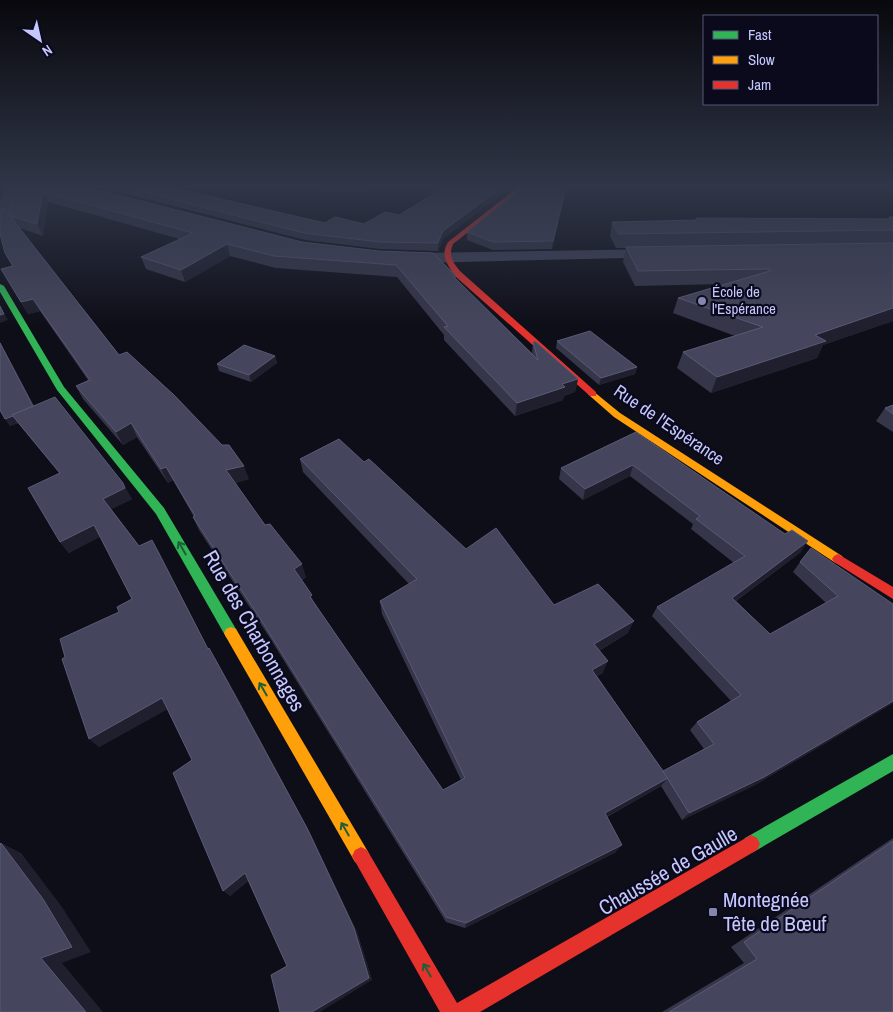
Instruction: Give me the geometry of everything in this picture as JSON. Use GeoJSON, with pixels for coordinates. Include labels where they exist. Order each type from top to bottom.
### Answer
{"type":"FeatureCollection","features":[{"type":"Feature","properties":{"kind":"street"},"geometry":{"type":"LineString","coordinates":[[446,258],[446,249],[450,243],[464,232]]}},
{"type":"Feature","properties":{"kind":"street"},"geometry":{"type":"LineString","coordinates":[[404,257],[678,254]]}},
{"type":"Feature","properties":{"kind":"street","name":"Rue de l'Espérance"},"geometry":{"type":"LineString","coordinates":[[446,258],[468,284],[617,415],[893,594]]}},
{"type":"Feature","properties":{"kind":"street","name":"Rue des Charbonnages"},"geometry":{"type":"LineString","coordinates":[[0,286],[60,388],[160,511],[451,1012]]}},
{"type":"Feature","properties":{"kind":"street","name":"Chaussée de Gaulle"},"geometry":{"type":"LineString","coordinates":[[460,1012],[893,762]]}},
{"type":"Feature","properties":{"kind":"building"},"geometry":{"type":"Polygon","coordinates":[[[0,232],[23,232],[119,355],[127,352],[174,395],[222,445],[229,445],[244,466],[226,470],[265,525],[270,524],[302,564],[294,569],[312,595],[310,597],[443,790],[465,778],[380,601],[417,579],[300,459],[339,439],[364,462],[369,459],[466,549],[496,528],[554,605],[598,584],[634,621],[594,644],[608,661],[592,670],[668,778],[605,813],[622,845],[466,923],[446,917],[263,623],[193,517],[195,516],[166,467],[161,469],[131,423],[116,432],[76,386],[90,380],[33,299],[21,302],[1,269],[13,266],[5,253],[0,232]]]}},
{"type":"Feature","properties":{"kind":"building"},"geometry":{"type":"Polygon","coordinates":[[[190,232],[264,232],[302,242],[379,251],[433,253],[456,276],[453,276],[538,360],[533,342],[535,341],[578,379],[562,384],[565,387],[517,403],[444,327],[448,326],[396,265],[274,256],[227,244],[181,270],[141,257],[193,233],[190,232]]]}},
{"type":"Feature","properties":{"kind":"building"},"geometry":{"type":"Polygon","coordinates":[[[301,232],[442,232],[438,243],[380,242],[301,232]]]}},
{"type":"Feature","properties":{"kind":"building"},"geometry":{"type":"Polygon","coordinates":[[[468,232],[555,232],[553,241],[493,242],[468,232]]]}},
{"type":"Feature","properties":{"kind":"building"},"geometry":{"type":"Polygon","coordinates":[[[618,232],[740,232],[619,234],[618,232]]]}},
{"type":"Feature","properties":{"kind":"building"},"geometry":{"type":"Polygon","coordinates":[[[893,243],[893,308],[815,335],[826,341],[717,377],[683,352],[763,327],[678,298],[770,271],[770,269],[638,271],[626,247],[893,243]]]}},
{"type":"Feature","properties":{"kind":"building"},"geometry":{"type":"Polygon","coordinates":[[[0,306],[4,314],[0,315],[0,306]]]}},
{"type":"Feature","properties":{"kind":"building"},"geometry":{"type":"Polygon","coordinates":[[[590,331],[637,367],[601,378],[557,341],[590,331]]]}},
{"type":"Feature","properties":{"kind":"building"},"geometry":{"type":"Polygon","coordinates":[[[0,343],[33,406],[5,419],[0,410],[0,343]]]}},
{"type":"Feature","properties":{"kind":"building"},"geometry":{"type":"Polygon","coordinates":[[[244,345],[275,356],[249,375],[217,364],[244,345]]]}},
{"type":"Feature","properties":{"kind":"building"},"geometry":{"type":"Polygon","coordinates":[[[55,397],[123,483],[125,488],[103,499],[139,546],[152,540],[208,649],[307,828],[354,928],[369,978],[312,1012],[280,1012],[271,975],[287,966],[245,873],[223,891],[173,773],[192,760],[162,698],[89,739],[62,659],[65,657],[60,639],[119,612],[117,607],[132,599],[94,525],[60,542],[28,488],[60,473],[12,415],[55,397]]]}},
{"type":"Feature","properties":{"kind":"building"},"geometry":{"type":"Polygon","coordinates":[[[893,405],[893,414],[885,408],[893,405]]]}},
{"type":"Feature","properties":{"kind":"building"},"geometry":{"type":"Polygon","coordinates":[[[636,432],[785,534],[792,530],[808,541],[732,598],[770,634],[838,596],[800,562],[811,548],[893,604],[893,701],[764,777],[689,813],[663,771],[714,744],[697,722],[741,695],[657,607],[745,556],[696,519],[700,516],[633,465],[585,489],[561,468],[636,432]]]}},
{"type":"Feature","properties":{"kind":"building"},"geometry":{"type":"Polygon","coordinates":[[[893,841],[893,1012],[669,1012],[757,959],[744,942],[893,841]]]}},
{"type":"Feature","properties":{"kind":"building"},"geometry":{"type":"Polygon","coordinates":[[[1,843],[43,899],[72,947],[41,958],[86,1012],[0,1012],[1,843]]]}},
{"type":"Feature","properties":{"kind":"traffic: fast"},"geometry":{"type":"LineString","coordinates":[[0,286],[60,388],[160,511],[231,633]]}},
{"type":"Feature","properties":{"kind":"traffic: fast"},"geometry":{"type":"LineString","coordinates":[[751,844],[893,762]]}},
{"type":"Feature","properties":{"kind":"traffic: slow"},"geometry":{"type":"LineString","coordinates":[[593,394],[617,415],[838,559]]}},
{"type":"Feature","properties":{"kind":"traffic: slow"},"geometry":{"type":"LineString","coordinates":[[231,633],[361,856]]}},
{"type":"Feature","properties":{"kind":"traffic: jam"},"geometry":{"type":"LineString","coordinates":[[464,232],[450,243],[448,248],[447,256],[452,267],[593,394]]}},
{"type":"Feature","properties":{"kind":"traffic: jam"},"geometry":{"type":"LineString","coordinates":[[838,559],[893,594]]}},
{"type":"Feature","properties":{"kind":"traffic: jam"},"geometry":{"type":"LineString","coordinates":[[460,1012],[751,844]]}},
{"type":"Feature","properties":{"kind":"traffic: jam"},"geometry":{"type":"LineString","coordinates":[[361,856],[451,1012]]}},
{"type":"Feature","properties":{"kind":"place","name":"École de l'Espérance"},"geometry":{"type":"Point","coordinates":[702,301]}},
{"type":"Feature","properties":{"kind":"place","name":"Montegnée Tête de Bœuf"},"geometry":{"type":"Point","coordinates":[713,912]}}]}
